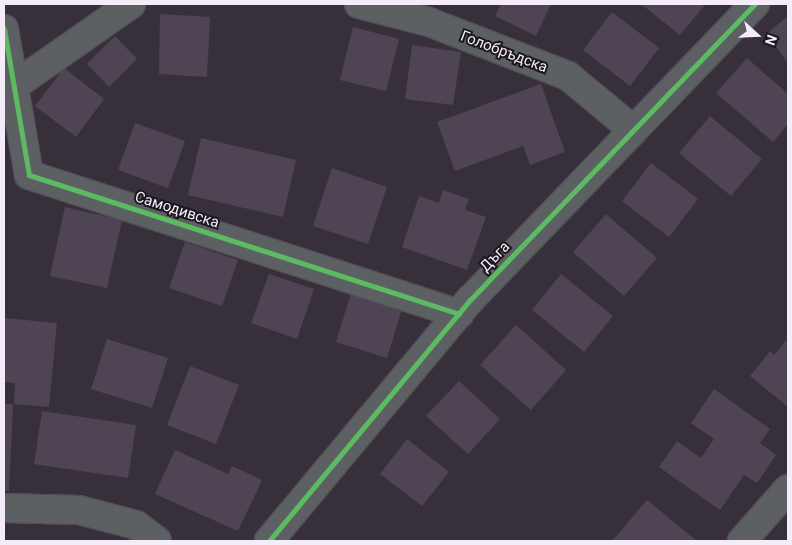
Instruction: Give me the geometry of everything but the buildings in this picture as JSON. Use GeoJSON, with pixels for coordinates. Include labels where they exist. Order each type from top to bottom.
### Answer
{"type":"FeatureCollection","features":[{"type":"Feature","properties":{"kind":"street"},"geometry":{"type":"LineString","coordinates":[[14,86],[131,4]]}},
{"type":"Feature","properties":{"kind":"street","name":"Голобръдска"},"geometry":{"type":"LineString","coordinates":[[360,4],[429,22],[568,76],[633,130]]}},
{"type":"Feature","properties":{"kind":"street","name":"Дъга"},"geometry":{"type":"LineString","coordinates":[[269,541],[459,314],[755,4]]}},
{"type":"Feature","properties":{"kind":"street","name":"Самодивска"},"geometry":{"type":"LineString","coordinates":[[4,29],[29,175],[459,314]]}},
{"type":"Feature","properties":{"kind":"street"},"geometry":{"type":"LineString","coordinates":[[742,541],[788,489]]}},
{"type":"Feature","properties":{"kind":"street"},"geometry":{"type":"LineString","coordinates":[[4,508],[79,510],[136,525],[157,541]]}},
{"type":"Feature","properties":{"kind":"cycle path"},"geometry":{"type":"LineString","coordinates":[[269,541],[470,300],[755,4]]}},
{"type":"Feature","properties":{"kind":"cycle path"},"geometry":{"type":"LineString","coordinates":[[4,29],[29,175],[459,314]]}}]}
